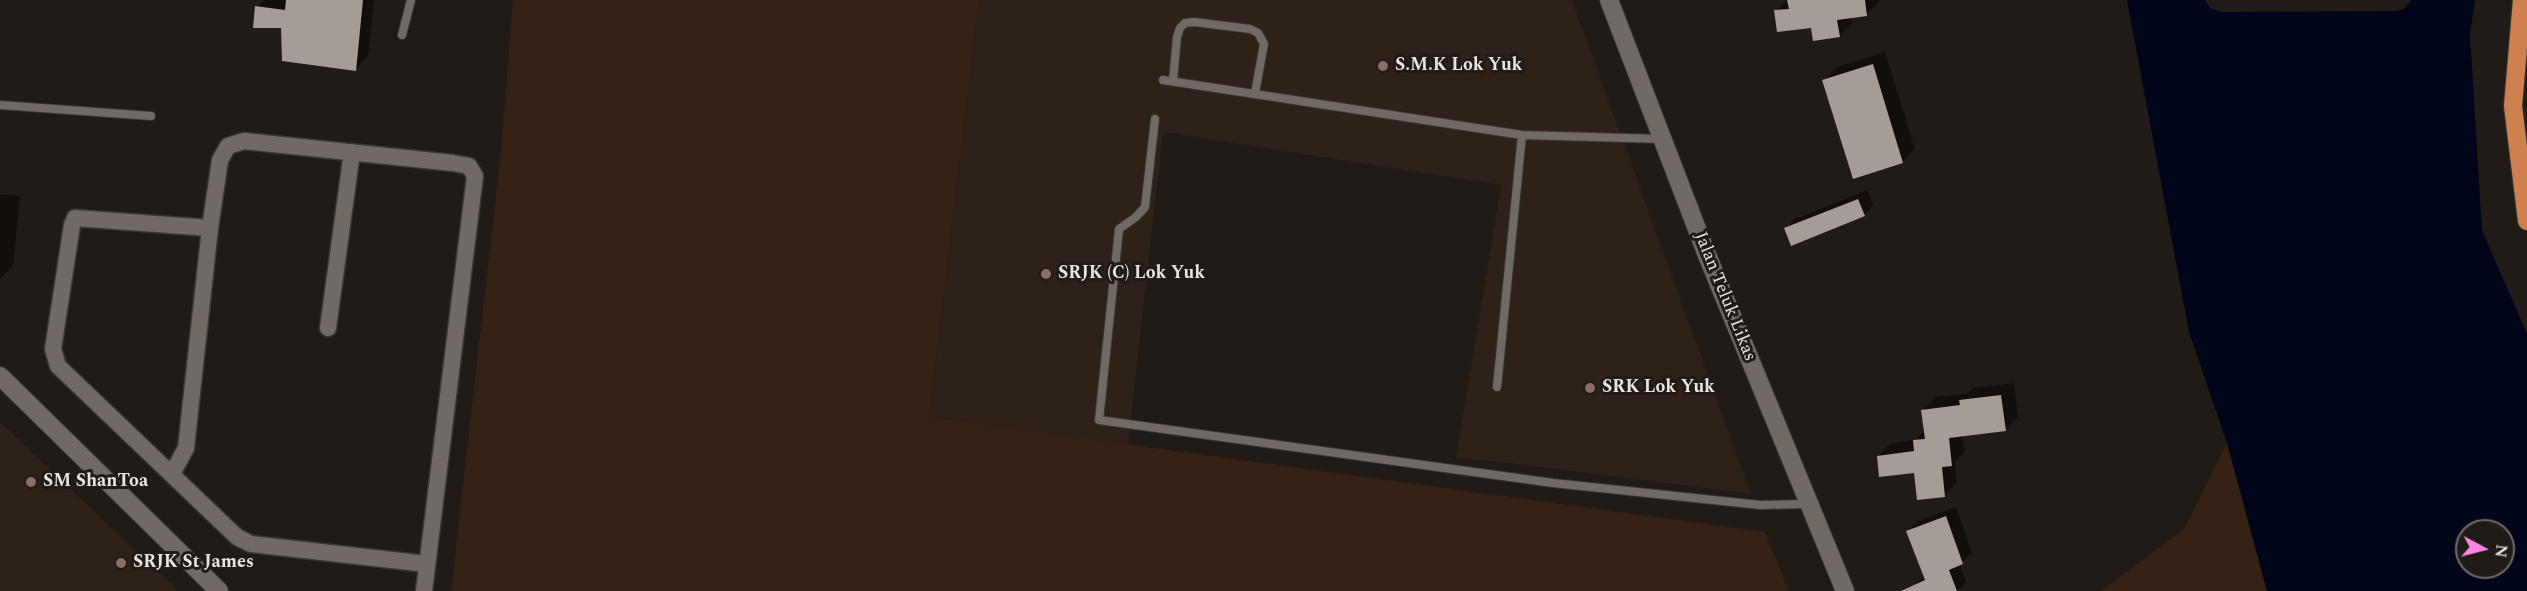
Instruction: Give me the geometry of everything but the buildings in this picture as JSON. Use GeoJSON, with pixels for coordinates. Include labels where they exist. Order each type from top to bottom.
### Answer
{"type":"FeatureCollection","features":[{"type":"Feature","properties":{"kind":"highway"},"geometry":{"type":"LineString","coordinates":[[2522,0],[2513,106],[2527,221]]}},
{"type":"Feature","properties":{"kind":"street","name":"Jalan Teluk Likas"},"geometry":{"type":"LineString","coordinates":[[1610,0],[1662,139],[1845,591]]}},
{"type":"Feature","properties":{"kind":"street"},"geometry":{"type":"LineString","coordinates":[[172,474],[186,448],[210,228],[220,160],[228,146],[244,141],[469,166],[475,176],[424,591]]}},
{"type":"Feature","properties":{"kind":"street"},"geometry":{"type":"LineString","coordinates":[[328,328],[352,152]]}},
{"type":"Feature","properties":{"kind":"street"},"geometry":{"type":"LineString","coordinates":[[210,228],[75,218],[72,225],[54,358],[57,366],[237,537],[251,544],[428,564]]}},
{"type":"Feature","properties":{"kind":"street"},"geometry":{"type":"LineString","coordinates":[[0,376],[219,591]]}},
{"type":"Feature","properties":{"kind":"lane"},"geometry":{"type":"LineString","coordinates":[[402,34],[411,0]]}},
{"type":"Feature","properties":{"kind":"lane"},"geometry":{"type":"LineString","coordinates":[[1255,93],[1264,44],[1258,33],[1250,29],[1194,22],[1180,28],[1168,80],[1522,135],[1662,139]]}},
{"type":"Feature","properties":{"kind":"lane"},"geometry":{"type":"LineString","coordinates":[[0,105],[151,116]]}},
{"type":"Feature","properties":{"kind":"lane"},"geometry":{"type":"LineString","coordinates":[[1155,119],[1145,207],[1136,217],[1119,229],[1099,420],[1553,483],[1760,505],[1808,504]]}},
{"type":"Feature","properties":{"kind":"lane"},"geometry":{"type":"LineString","coordinates":[[1497,387],[1522,135]]}},
{"type":"Feature","properties":{"kind":"shaded area"},"geometry":{"type":"Polygon","coordinates":[[[513,0],[979,0],[929,417],[1765,532],[1789,591],[451,591],[501,151],[513,0]]]}},
{"type":"Feature","properties":{"kind":"shaded area"},"geometry":{"type":"Polygon","coordinates":[[[979,0],[1572,0],[1751,494],[1456,458],[1501,185],[1163,132],[1128,445],[929,417],[979,0]]]}},
{"type":"Feature","properties":{"kind":"shaded area","name":"SM ShanToa"},"geometry":{"type":"Polygon","coordinates":[[[0,422],[120,536],[179,591],[0,591],[0,422]]]}},
{"type":"Feature","properties":{"kind":"shaded area"},"geometry":{"type":"Polygon","coordinates":[[[2227,443],[2267,591],[2101,591],[2185,528],[2227,443]]]}},
{"type":"Feature","properties":{"kind":"water"},"geometry":{"type":"Polygon","coordinates":[[[2127,0],[2205,0],[2210,8],[2222,12],[2396,11],[2404,9],[2411,0],[2475,0],[2470,34],[2482,230],[2527,334],[2527,591],[2267,591],[2227,443],[2189,332],[2127,0]]]}},
{"type":"Feature","properties":{"kind":"place","name":"S.M.K Lok Yuk"},"geometry":{"type":"Point","coordinates":[1383,66]}},
{"type":"Feature","properties":{"kind":"place","name":"SRJK (C) Lok Yuk"},"geometry":{"type":"Point","coordinates":[1046,274]}},
{"type":"Feature","properties":{"kind":"place","name":"SRK Lok Yuk"},"geometry":{"type":"Point","coordinates":[1590,388]}},
{"type":"Feature","properties":{"kind":"place","name":"SM ShanToa"},"geometry":{"type":"Point","coordinates":[31,482]}},
{"type":"Feature","properties":{"kind":"place","name":"SRJK St James"},"geometry":{"type":"Point","coordinates":[121,563]}}]}
